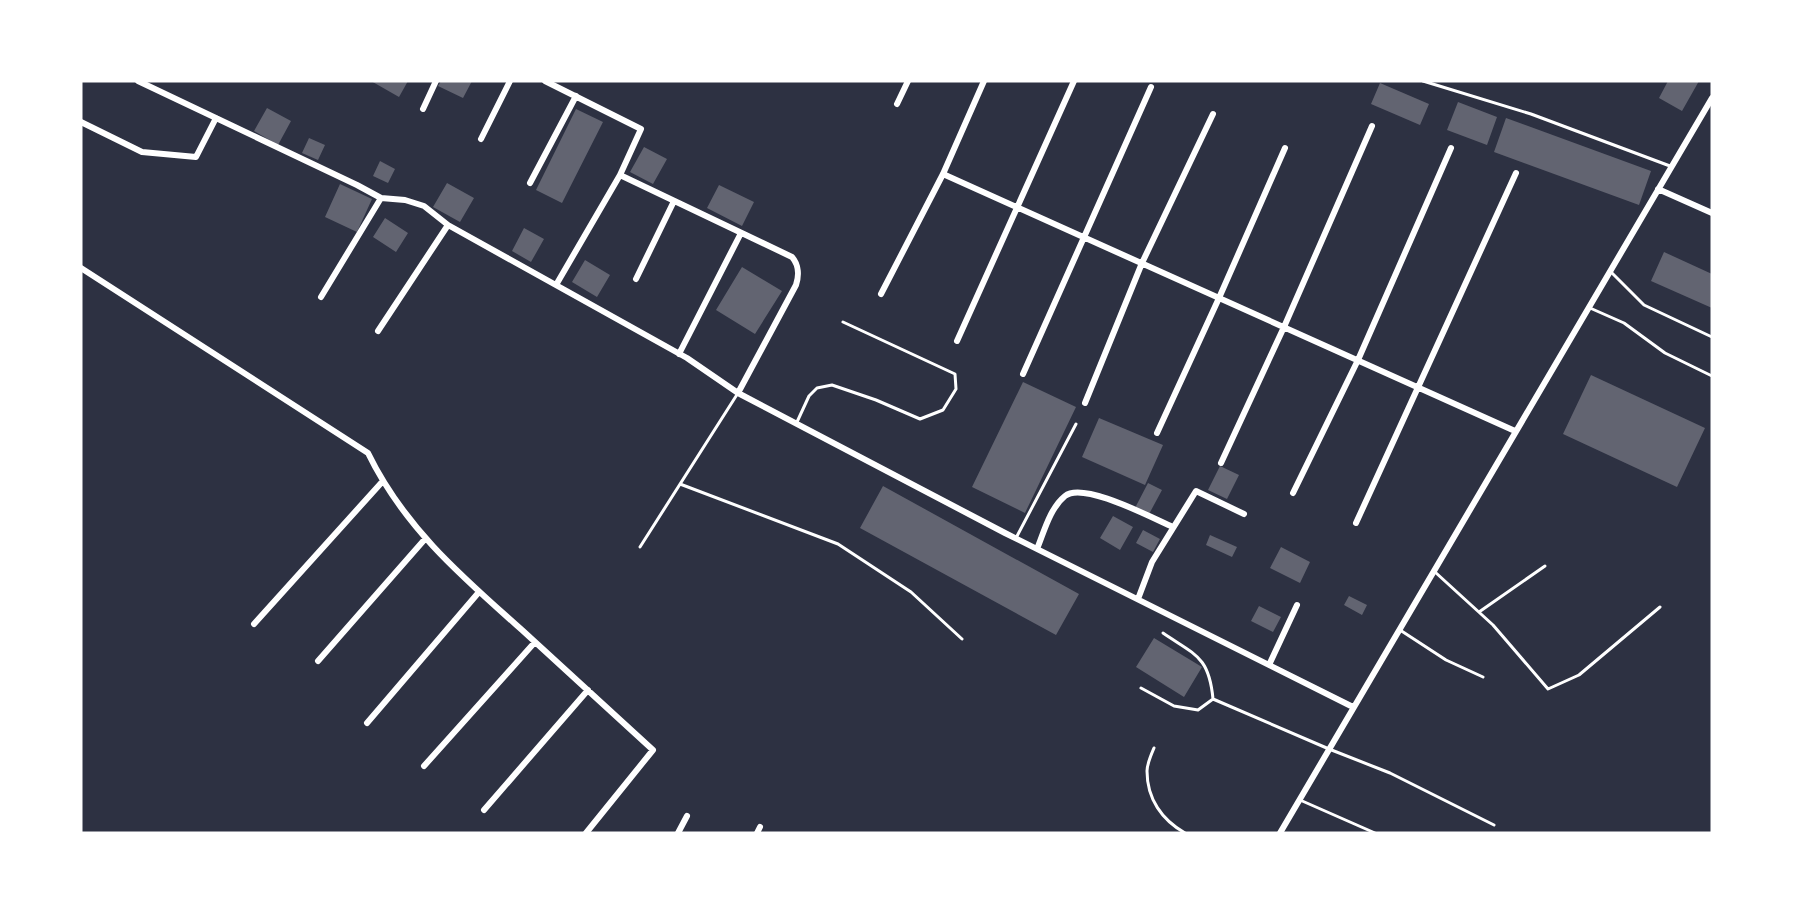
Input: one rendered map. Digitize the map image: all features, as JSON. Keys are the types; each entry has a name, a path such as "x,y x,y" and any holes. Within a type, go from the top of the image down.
{"street":[{"path":"138,81 357,184 381,198 405,200 424,206 448,225 680,354 738,393 1037,549 1353,707"},
{"path":"423,109 436,81"},
{"path":"480,139 510,81"},
{"path":"545,81 641,129 620,175 556,285"},
{"path":"897,104 909,81"},
{"path":"881,294 943,174 984,81"},
{"path":"957,341 1074,81"},
{"path":"1023,374 1151,87"},
{"path":"530,183 576,96"},
{"path":"1280,833 1712,98"},
{"path":"1086,403 1142,263 1213,114"},
{"path":"81,122 142,153 196,157 216,118"},
{"path":"1221,463 1284,327 1372,126"},
{"path":"1293,493 1358,360 1451,147"},
{"path":"1157,433 1285,148"},
{"path":"1356,523 1516,172"},
{"path":"943,174 1515,431"},
{"path":"620,175 792,257 796,261 798,278 781,316 738,393"},
{"path":"1658,189 1712,213"},
{"path":"321,297 381,198"},
{"path":"636,279 674,201"},
{"path":"378,331 448,225"},
{"path":"680,354 741,233"},
{"path":"81,268 368,453 382,482 425,539 479,592 653,750 586,833"},
{"path":"254,624 382,482"},
{"path":"1037,549 1056,506 1066,494 1082,491 1106,498 1173,527"},
{"path":"1138,599 1152,562 1196,491 1244,514"},
{"path":"318,661 425,539"},
{"path":"367,723 479,592"},
{"path":"1269,665 1297,605"},
{"path":"424,766 535,642"},
{"path":"484,810 588,690"},
{"path":"678,833 687,816"}],"lane":[{"path":"1423,81 1532,114 1671,167"},
{"path":"1610,271 1644,305 1712,337"},
{"path":"1589,307 1624,323 1665,353 1712,376"},
{"path":"796,424 809,396 817,388 825,386 832,385 876,400 920,419 943,410 956,389 955,374 843,322"},
{"path":"640,547 738,393"},
{"path":"1016,538 1076,424"},
{"path":"680,484 838,543 911,592 962,639"},
{"path":"1479,612 1545,566"},
{"path":"1433,571 1493,625 1548,689 1579,675 1660,607"},
{"path":"1399,630 1446,660 1483,677"},
{"path":"1163,633 1203,660 1211,681 1213,699"},
{"path":"1141,688 1174,706 1198,710 1213,699"},
{"path":"1213,699 1390,773 1494,825"},
{"path":"1154,748 1147,770 1156,809 1173,826 1185,833"},
{"path":"1299,799 1375,833"}],"building":[{"path":"371,81 408,81 399,97"},
{"path":"441,81 472,81 463,98 438,86"},
{"path":"1668,81 1699,81 1682,111 1659,98"},
{"path":"1380,83 1429,104 1420,125 1371,104"},
{"path":"1458,102 1497,117 1487,145 1447,130"},
{"path":"267,108 291,121 278,145 254,131"},
{"path":"576,109 603,122 562,203 536,190"},
{"path":"1506,118 1651,171 1639,205 1494,152"},
{"path":"309,138 325,145 318,160 302,153"},
{"path":"644,147 667,159 653,184 630,172"},
{"path":"380,161 395,169 388,183 373,176"},
{"path":"447,183 474,198 460,222 433,207"},
{"path":"340,184 372,199 357,232 325,217"},
{"path":"719,185 754,202 742,226 707,208"},
{"path":"385,218 408,233 396,252 373,237"},
{"path":"524,228 544,239 531,262 512,251"},
{"path":"1664,252 1712,274 1712,308 1651,281"},
{"path":"585,260 610,275 597,297 572,282"},
{"path":"742,267 782,291 755,334 716,310"},
{"path":"1591,375 1705,428 1677,487 1563,434"},
{"path":"1023,382 1076,407 1025,513 972,487"},
{"path":"1099,418 1163,445 1145,485 1082,457"},
{"path":"1220,466 1239,475 1227,499 1208,490"},
{"path":"1148,483 1162,490 1148,516 1135,508"},
{"path":"883,486 1079,594 1056,635 860,528"},
{"path":"1113,516 1133,527 1120,550 1100,538"},
{"path":"1143,530 1160,539 1153,552 1136,543"},
{"path":"1210,535 1237,547 1232,557 1206,545"},
{"path":"1281,547 1310,562 1300,583 1270,568"},
{"path":"1349,596 1367,605 1362,615 1344,605"},
{"path":"1259,606 1281,617 1273,632 1251,621"},
{"path":"1154,638 1202,667 1184,697 1136,667"}]}
